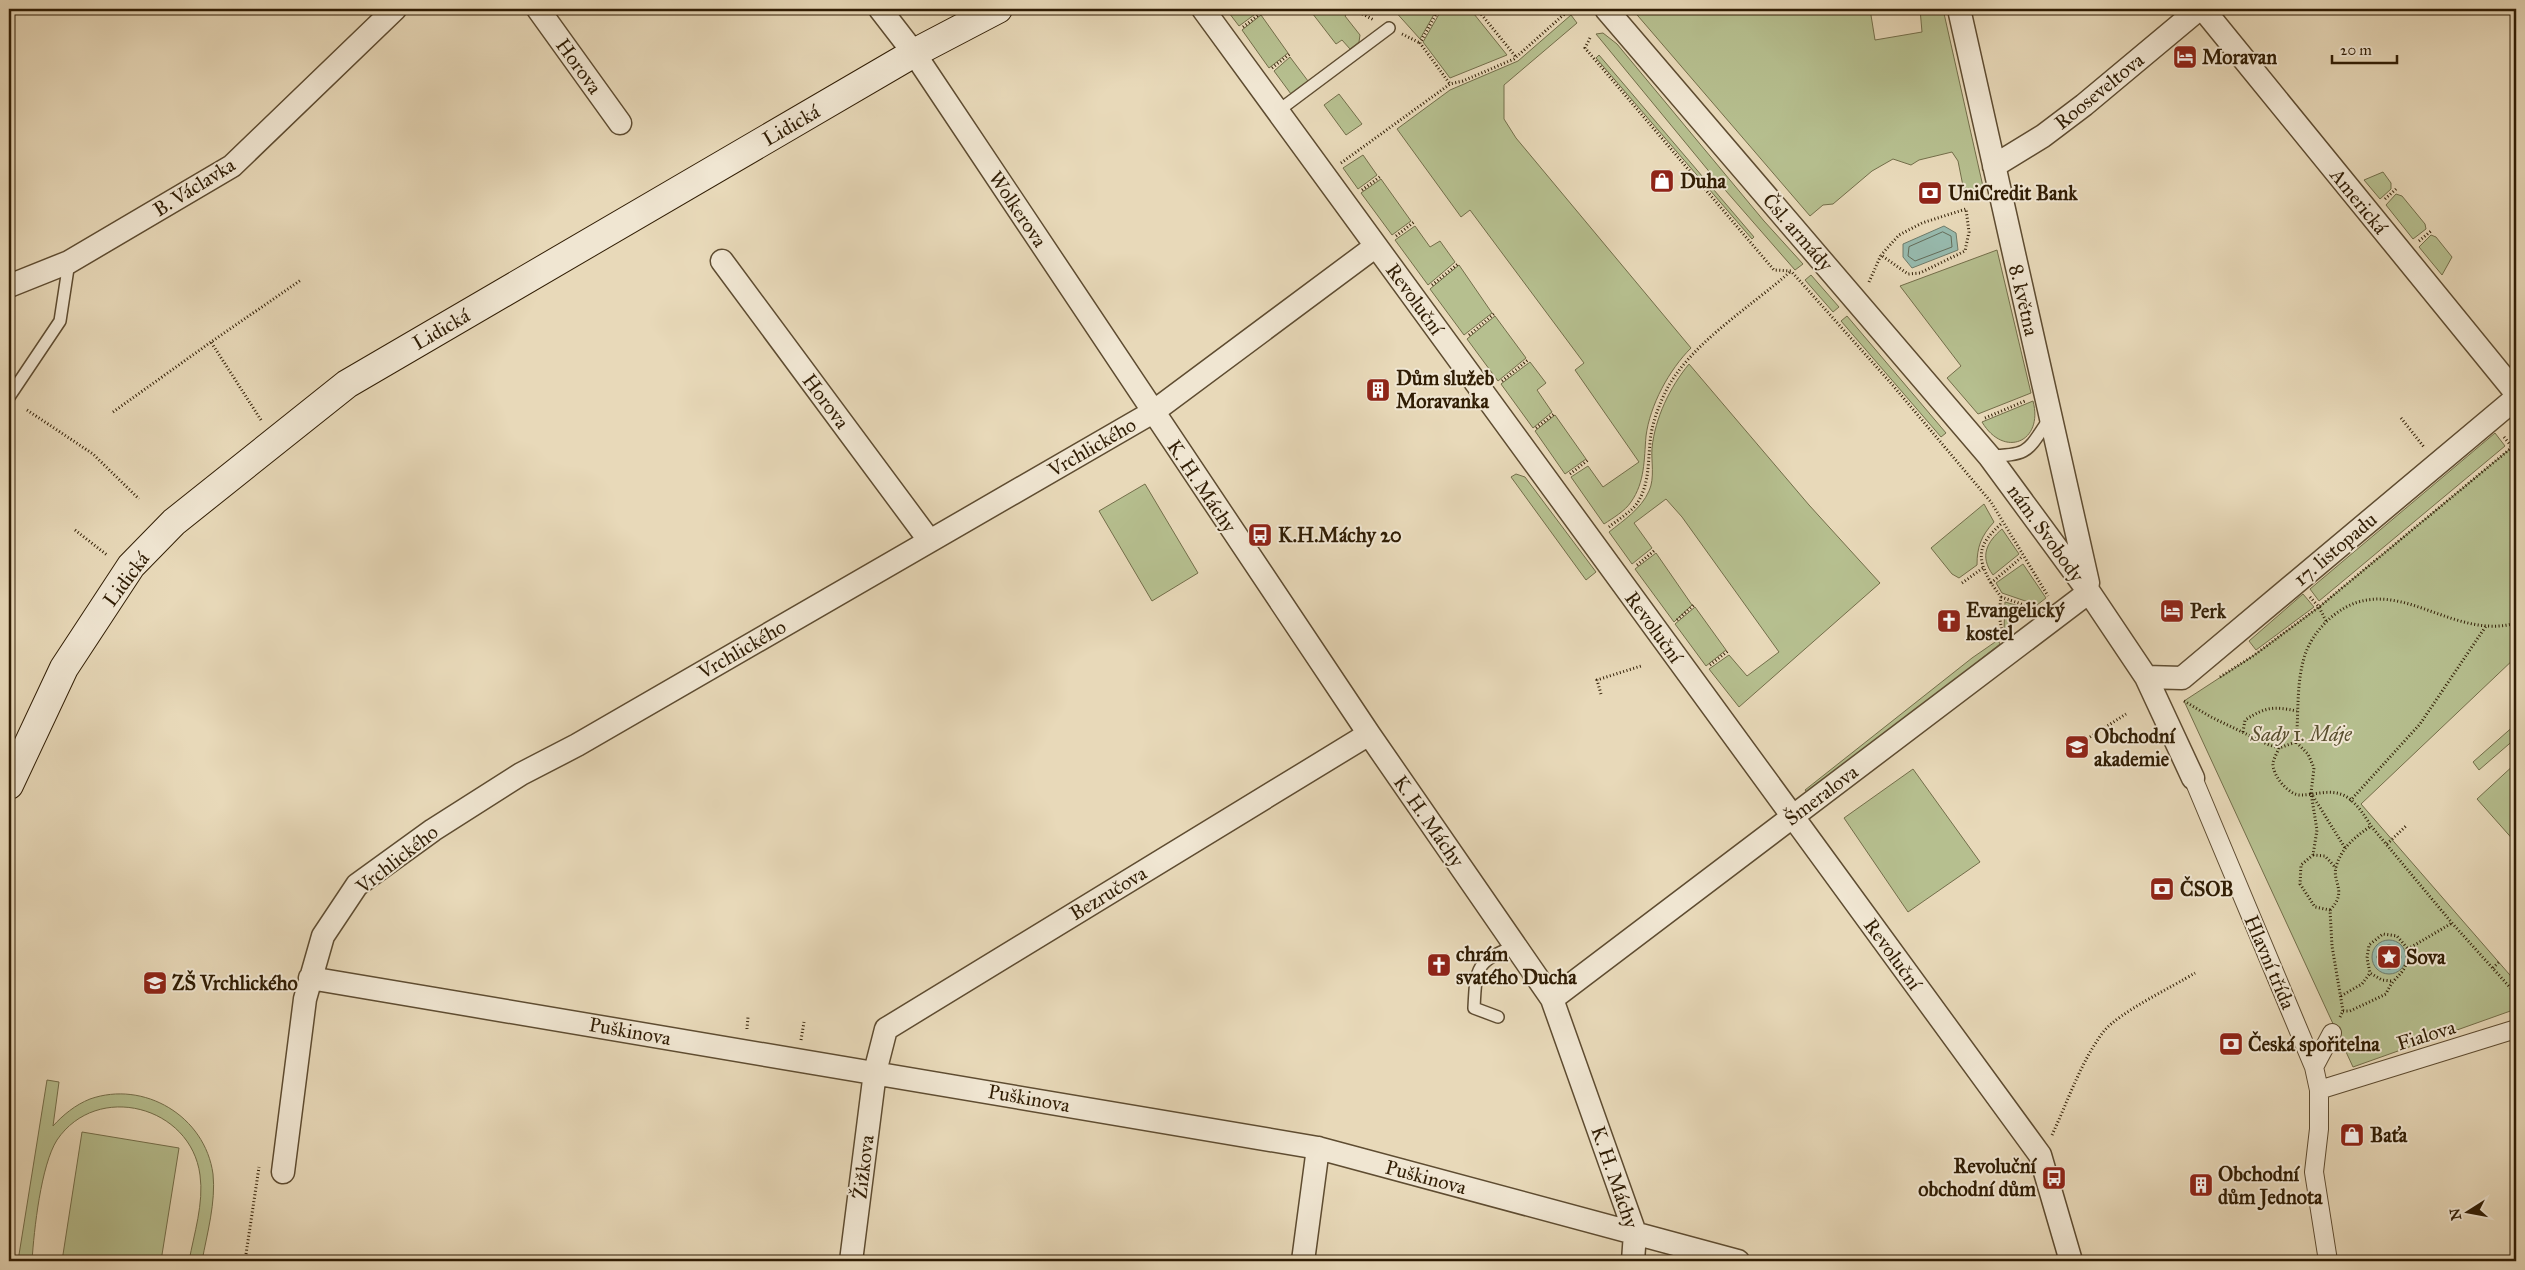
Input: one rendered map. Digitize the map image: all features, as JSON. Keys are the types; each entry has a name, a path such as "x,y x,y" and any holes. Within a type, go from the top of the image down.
{"main road":[{"name":"Lidická","path":"9,785 64,668 131,566 174,522 347,384 914,53 998,9"}],"street":[{"name":"B. Václavka","path":"9,286 69,262 232,166 396,9"},
{"name":"Horova","path":"538,9 620,123"},
{"name":"Wolkerova","path":"880,9 914,53 1153,412"},
{"name":"Revoluční","path":"1203,9 1278,111 1384,243 1793,817 2040,1155 2070,1261"},
{"name":"Čsl. armády","path":"1606,9 1989,456"},
{"name":"8. května","path":"1959,9 2089,592"},
{"name":"Rooseveltova","path":"1994,166 2043,136 2084,105 2201,9"},
{"name":"Americká","path":"2201,9 2516,393"},
{"name":"Vrchlického","path":"283,1172 305,999 310,978 323,936 357,885 433,830 521,774 577,745 1153,412 1384,243"},
{"name":"Horova","path":"722,262 929,540"},
{"name":"17. listopadu","path":"2146,677 2182,678 2516,398"},
{"name":"K. H. Máchy","path":"1153,412 1369,734 1552,999 1635,1233 1633,1261"},
{"name":"nám. Svobody","path":"1989,456 2089,592 2146,677"},
{"name":"Šmeralova","path":"1552,999 2089,592"},
{"name":"Hlavní třída","path":"2146,677 2193,778 2314,1067 2319,1090 2319,1129 2314,1172 2328,1261"},
{"name":"Bezručova","path":"875,1072 886,1029 1369,734"},
{"name":"Puškinova","path":"310,978 1318,1148 1738,1261"},
{"name":"Fialova","path":"2319,1090 2516,1029"},
{"path":"2314,1067 2332,1033"},
{"name":"Žižkova","path":"851,1261 875,1072"},
{"path":"1303,1261 1318,1148"}],"lane":[{"path":"1278,111 1389,28"},
{"path":"9,397 60,321 69,262"},
{"name":"nám. Svobody","path":"1989,456 2016,455 2028,449 2050,417"},
{"path":"1498,1016 1474,1008 1478,970 1489,957 1516,946"}],"path":[{"path":"1439,9 1420,43 1450,84"},
{"path":"1477,9 1516,57"},
{"path":"1337,166 1450,84 1463,81 1516,57 1570,9"},
{"path":"1239,30 1260,13"},
{"path":"1590,38 1585,48 1774,270 1791,271 1954,456 1991,502 2002,523 2050,599"},
{"path":"1269,70 1291,53"},
{"path":"1358,194 1381,176"},
{"path":"1868,285 1881,255 1899,235 1922,223 1966,209 1968,232 1965,251 1920,273 1908,274 1881,255"},
{"path":"1384,243 1414,222"},
{"path":"2413,246 2431,230"},
{"path":"1428,289 1459,263"},
{"path":"1604,530 1637,504 1647,482 1650,441 1657,416 1666,389 1678,371 1694,352 1791,271"},
{"path":"113,412 301,280"},
{"path":"1464,339 1495,313"},
{"path":"211,342 261,420"},
{"path":"1498,384 1530,359"},
{"path":"1982,420 2033,397"},
{"path":"27,410 93,454 139,499"},
{"path":"1532,432 1555,413"},
{"path":"2401,418 2426,449"},
{"path":"2215,681 2253,656 2319,606 2516,444"},
{"path":"2512,448 2516,452"},
{"path":"1566,477 1588,460"},
{"path":"2002,523 1987,537 1982,552 1983,568 2001,597 2038,609"},
{"path":"75,530 106,555"},
{"path":"1632,568 1655,550"},
{"path":"1991,583 2023,556"},
{"path":"1962,583 1983,568"},
{"path":"2001,597 2002,635"},
{"path":"2330,910 2315,907 2300,884 2301,865 2312,855 2317,830 2311,793 2314,768 2308,754 2296,742 2297,694 2304,657 2313,636 2326,622 2355,602 2381,598 2408,603 2466,624 2486,626 2516,623"},
{"path":"1673,624 1694,605"},
{"path":"2319,606 2326,622"},
{"path":"2350,801 2420,724 2486,626"},
{"path":"1706,668 1728,651"},
{"path":"1600,694 1597,680 1641,666"},
{"path":"2192,696 2184,700 2243,732 2279,748 2296,742"},
{"path":"2243,732 2245,720 2261,710 2274,706 2297,711"},
{"path":"2087,740 2126,714"},
{"path":"2279,748 2273,764 2278,778 2289,790 2300,796 2326,792 2344,795 2363,813 2386,845 2452,923 2516,994"},
{"path":"2311,793 2325,812 2332,828 2345,848"},
{"path":"2336,868 2345,848 2355,836 2372,826"},
{"path":"2386,845 2406,826"},
{"path":"2312,855 2325,856 2336,868 2340,887 2337,903 2330,910 2332,946 2344,1011 2332,1033"},
{"path":"2408,949 2452,923"},
{"path":"2341,996 2362,984 2370,973 2367,958 2369,945 2383,934 2397,936 2408,949 2408,964 2401,975 2391,981 2382,980 2370,973"},
{"path":"2493,968 2499,962"},
{"path":"2050,1140 2089,1055 2105,1030 2136,1007 2195,973"},
{"path":"2344,1011 2350,1011 2386,994 2391,981"},
{"path":"746,1034 748,1017"},
{"path":"801,1043 804,1022"}],"green space":[{"path":"1226,9 1256,9 1258,12 1239,26"},
{"path":"1309,9 1350,9 1345,16 1360,35 1359,42 1350,49 1342,40 1336,44"},
{"path":"1393,9 1437,9 1420,39"},
{"path":"1442,9 1470,9 1507,55 1450,78 1423,42"},
{"path":"1632,9 1836,9 1838,11 1870,9 1875,40 1922,32 1920,9 1943,9 1984,191 1965,196 1958,161 1952,152 1919,160 1911,165 1893,159 1872,171 1833,204 1823,205 1810,216"},
{"path":"1261,15 1288,53 1269,68 1242,30"},
{"path":"1571,15 1577,23 1504,85 1504,119 1516,138 1691,348 1668,377 1656,400 1648,424 1643,471 1636,494 1626,508 1604,524 1571,477 1588,466 1603,487 1639,462 1575,370 1584,363 1470,210 1461,217 1397,129 1450,90 1518,61"},
{"path":"1603,33 1617,44 1764,221 1803,264 1795,270 1712,175 1596,34"},
{"path":"1599,55 1754,237 1752,239 1596,58"},
{"path":"1290,57 1308,81 1291,94 1274,71"},
{"path":"1339,94 1362,124 1346,135 1324,105"},
{"path":"1363,155 1377,175 1358,189 1343,168"},
{"path":"2383,172 2391,183 2391,189 2380,199 2364,180"},
{"path":"1381,179 1411,221 1392,235 1361,193"},
{"path":"2396,194 2402,196 2425,224 2426,229 2413,239 2386,205"},
{"path":"1415,226 1430,247 1440,241 1455,262 1428,285 1395,240"},
{"path":"2431,235 2436,237 2452,257 2442,275 2419,247"},
{"path":"1997,250 2031,393 1978,414 1947,378 1961,366 1900,286"},
{"path":"1459,265 1492,313 1464,335 1430,289"},
{"path":"1811,275 1839,307 1833,312 1805,280"},
{"path":"1495,316 1526,358 1498,381 1467,339"},
{"path":"1847,316 1946,433 1941,437 1841,321"},
{"path":"1530,362 1546,383 1537,390 1552,412 1533,428 1501,384"},
{"path":"1689,364 1809,505 1880,583 1739,707 1709,669 1729,655 1747,676 1779,652 1682,517 1666,499 1634,523 1652,548 1632,564 1609,532 1637,509 1649,491 1652,475 1652,448 1656,425 1670,393"},
{"path":"2033,401 2035,415 2033,427 2020,441 2001,440 1991,433 1982,422"},
{"path":"1555,415 1586,459 1565,474 1535,431"},
{"path":"2495,433 2505,446 2319,601 2310,589"},
{"name":"Sady 1. Máje","path":"2516,444 2516,657 2361,804 2516,982 2516,1009 2353,1067 2184,701 2253,656 2319,607"},
{"path":"1516,474 1525,477 1596,572 1586,580 1511,477"},
{"path":"1145,484 1198,573 1152,601 1099,511"},
{"path":"1984,504 1994,522 1981,542 1977,565 1959,578 1952,574 1931,548"},
{"path":"2002,529 2019,554 1993,575 1986,562 1987,550 1992,539"},
{"path":"1656,553 1692,605 1674,622 1635,569"},
{"path":"2023,564 2046,598 2037,605 2002,593 1996,583"},
{"path":"2303,594 2314,607 2256,650 2249,641"},
{"path":"2005,602 2033,610 2004,630"},
{"path":"1695,607 1726,650 1706,666 1675,624"},
{"path":"1998,640 2000,644 1809,795 1805,790 1972,658"},
{"path":"2516,724 2516,738 2479,770 2473,762"},
{"path":"2516,763 2516,843 2477,799"},
{"path":"1913,769 1980,862 1908,912 1844,818"},
{"path":"47,1080 59,1082 53,1126 79,1104 90,1099 110,1094 131,1095 151,1099 169,1108 185,1120 198,1135 208,1153 214,1185 202,1261 189,1261 201,1196 200,1175 193,1151 179,1132 161,1118 140,1110 117,1107 95,1111 74,1122 57,1140 51,1151 43,1181 32,1261 18,1261"},
{"path":"82,1132 179,1148 161,1261 62,1261"}],"water":[{"path":"1944,226 1956,233 1958,250 1912,268 1903,257 1903,244"},
{"path":"2389,940 2396,941 2401,945 2405,950 2405,964 2401,969 2396,973 2389,974 2382,973 2377,969 2373,964 2372,957 2373,950 2377,945 2382,941"}],"place":[{"name":"Moravan","path":"2185,57"},
{"name":"Duha","path":"1662,181"},
{"name":"UniCredit Bank","path":"1930,193"},
{"name":"Dům služeb Moravanka","path":"1378,390"},
{"name":"K.H.Máchy 20","path":"1260,535"},
{"name":"Perk","path":"2172,611"},
{"name":"Evangelický kostel","path":"1949,621"},
{"name":"Obchodní akademie","path":"2077,747"},
{"name":"ČSOB","path":"2162,889"},
{"name":"Sova","path":"2389,957"},
{"name":"chrám svatého Ducha","path":"1439,965"},
{"name":"ZŠ Vrchlického","path":"155,983"},
{"name":"Česká spořitelna","path":"2231,1044"},
{"name":"Baťa","path":"2352,1135"},
{"name":"Revoluční obchodní dům","path":"2054,1178"},
{"name":"Obchodní dům Jednota","path":"2201,1185"}]}
